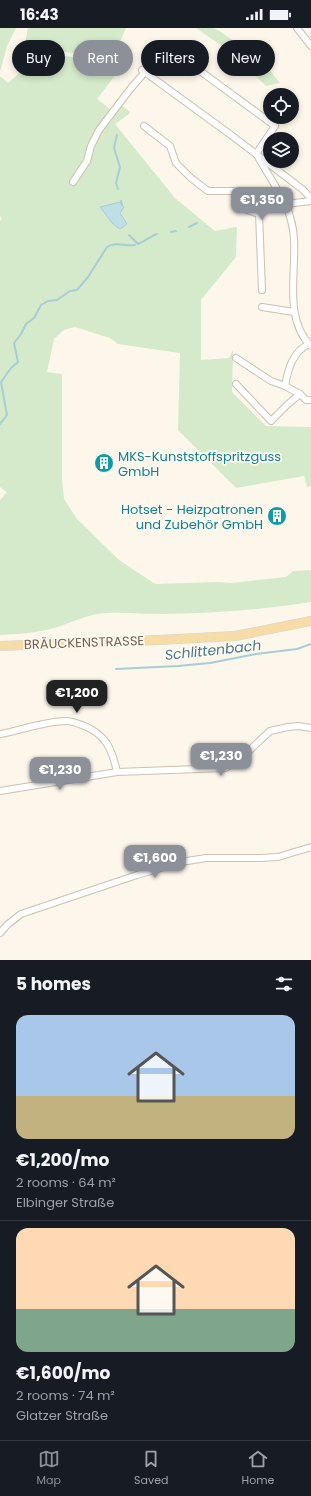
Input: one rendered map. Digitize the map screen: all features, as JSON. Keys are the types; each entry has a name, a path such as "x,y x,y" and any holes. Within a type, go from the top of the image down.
{"main road":[{"name":"BRÄUCKENSTRASSE","path":"0,646 235,636 311,621"}],"street":[{"path":"297,28 311,46"},
{"path":"73,182 87,161 91,146 99,130 143,71 256,154 302,189 311,198"},
{"path":"207,76 275,126 256,154"},
{"path":"144,126 170,146 176,163 191,178 208,191 234,191 241,196 244,207 248,210 259,213 273,207 311,201"},
{"path":"256,154 272,178 286,204 293,227 295,266 293,293 294,312 298,328 310,345 302,347 294,358 288,371 285,386"},
{"path":"259,213 262,252 262,290"},
{"path":"262,307 294,312"},
{"path":"236,358 271,381 300,394 306,400 311,400"},
{"path":"236,384 270,421 300,394"},
{"path":"0,734 50,723 69,721 93,729 101,735 106,742 117,772"},
{"path":"0,791 117,772 225,768 237,762 270,731 293,726 311,728"},
{"path":"0,933 7,925 21,914 137,875 181,862 206,858 278,857 311,847"}],"green space":[{"path":"0,28 16,28 7,46 0,72"},
{"path":"28,28 126,28 121,40 73,40 73,53 65,52 65,40 26,40"},
{"path":"196,28 214,28 232,40 217,40 217,43"},
{"path":"65,56 73,57 73,76 115,76 97,99 114,112 120,104 130,112 115,124 175,198 215,231 237,227 236,257 201,300 201,360 229,358 233,350 232,392 266,426 311,427 311,486 307,487 304,476 236,488 178,430 180,353 118,344 110,338 75,327 64,330 54,339 47,372 62,374 62,480 64,499 77,519 119,560 155,584 232,583 286,577 293,571 311,570 311,602 218,612 162,614 100,613 48,630 0,635 0,500 7,492 0,487 0,221 2,219 0,216 0,76 8,83 16,76 65,76"},
{"path":"256,76 274,76 280,83 266,86"}],"water":[{"path":"120,202 124,207 120,213 127,224 120,229 113,224 100,207"}],"waterway":[{"path":"117,135 114,148 120,167 116,183 118,189"},
{"path":"121,201 122,205"},
{"path":"189,227 197,223"},
{"path":"171,232 176,231"},
{"path":"129,235 138,244 157,234"},
{"path":"0,424 7,415 1,382 11,368 18,362 14,343 26,324 34,318 41,305 48,301 57,300 70,291 77,290 88,277 107,247 114,244 135,245"},
{"name":"Schlittenbach","path":"116,669 210,663 256,654 297,649 311,644"}],"place":[{"name":"MKS-Kunststoffspritzguss GmbH","path":"104,463"},
{"name":"Hotset - Heizpatronen und Zubehör GmbH","path":"277,516"}]}
